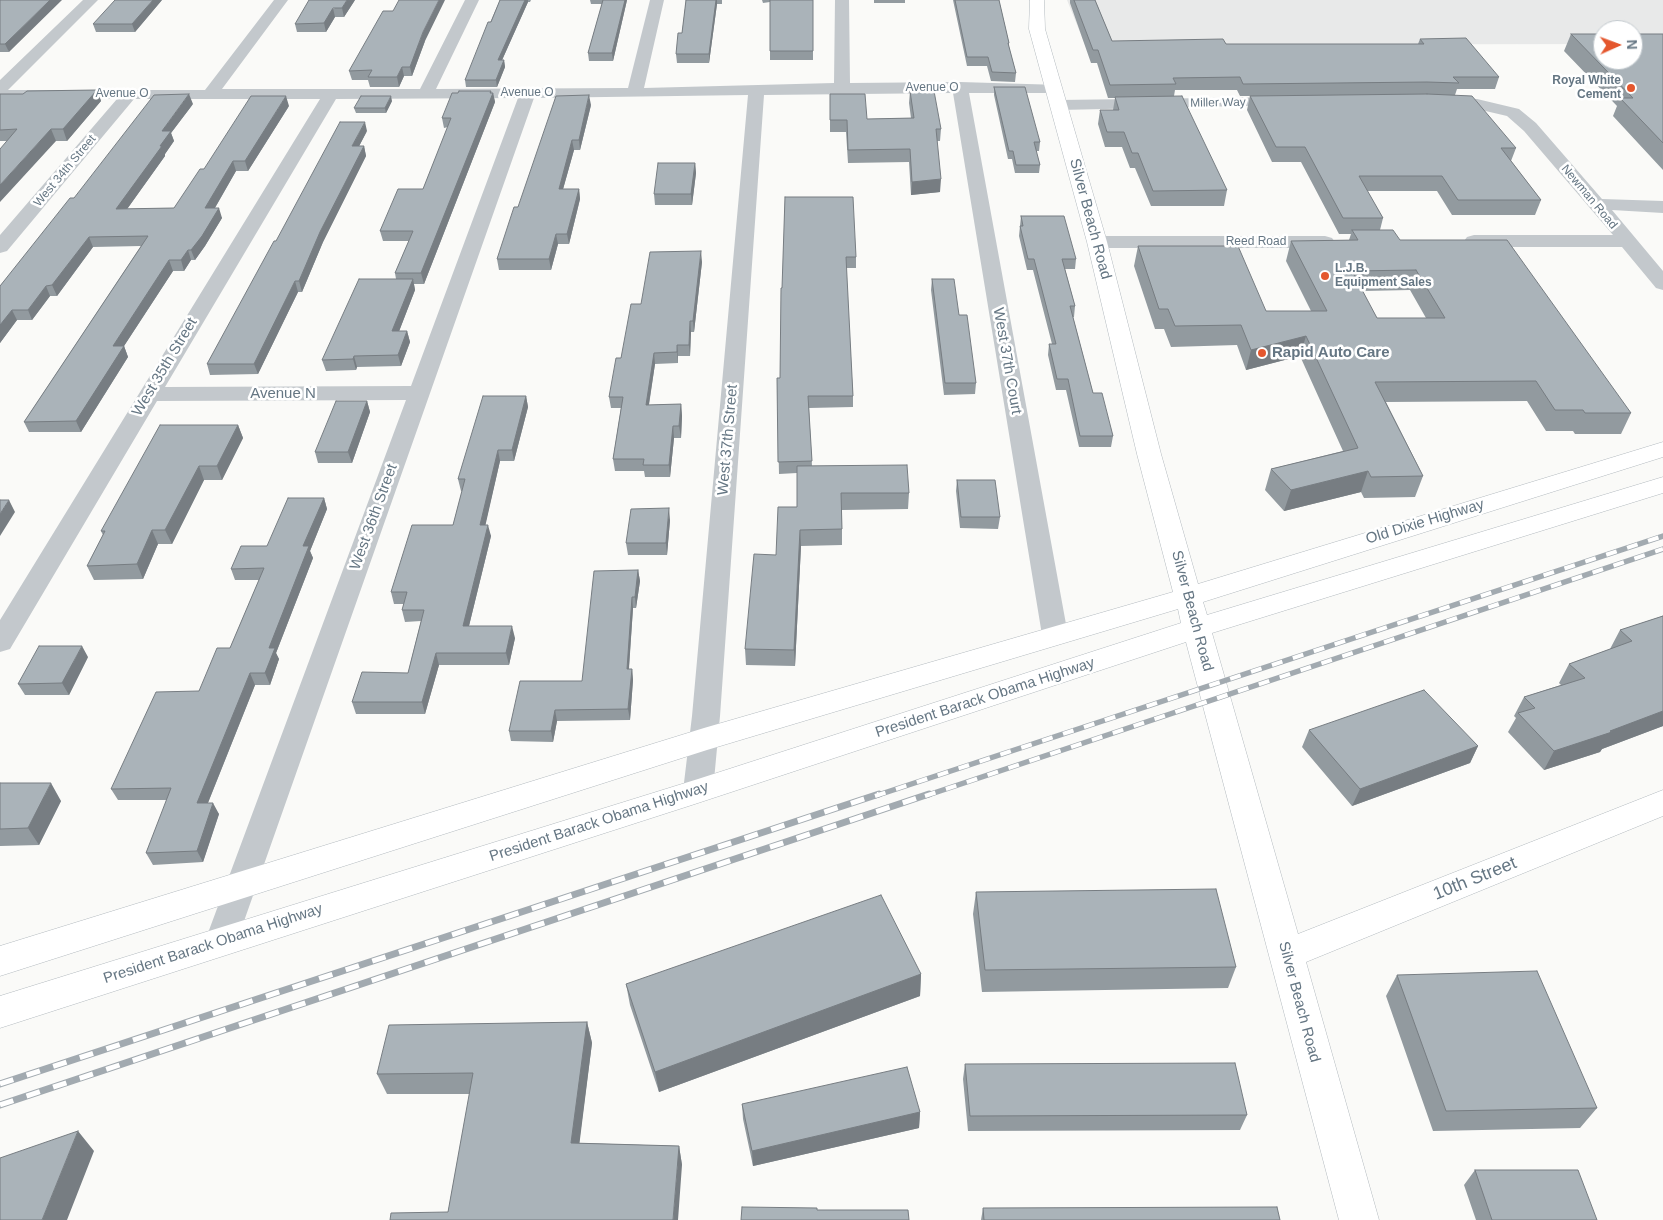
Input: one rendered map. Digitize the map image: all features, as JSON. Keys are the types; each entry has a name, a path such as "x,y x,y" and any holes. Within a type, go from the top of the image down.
{"main road":[{"name":"Silver Beach Road","path":"1037,0 1037,29 1097,242 1149,454 1252,836 1359,1220"},
{"name":"Old Dixie Highway","path":"1188,597 1663,449"},
{"path":"1197,628 1663,485"},
{"path":"0,961 704,739 1188,597"},
{"name":"President Barack Obama Highway","path":"0,1012 698,791 1197,628"},
{"name":"10th Street","path":"1286,954 1663,803"}],"street":[{"path":"0,89 91,0"},
{"path":"210,94 281,0"},
{"path":"426,93 472,0"},
{"path":"635,93 657,0"},
{"path":"842,0 842,88"},
{"name":"Avenue O","path":"0,95 635,93 960,87 1133,104"},
{"name":"West 37th Court","path":"960,87 1055,635"},
{"name":"West 37th Street","path":"698,791 704,739 756,90"},
{"name":"West 36th Street","path":"221,941 528,93"},
{"name":"West 34th Street","path":"0,247 130,94"},
{"name":"West 35th Street","path":"0,642 330,94"},
{"name":"Newman Road","path":"1423,101 1477,104 1513,112 1530,127 1663,284"},
{"name":"Miller Way","path":"1133,104 1302,102"},
{"path":"1595,204 1663,207"},
{"path":"1459,241 1626,241"},
{"name":"Reed Road","path":"1097,242 1340,242"},
{"name":"Avenue N","path":"148,394 418,393"}],"shaded area":[{"path":"1067,0 1663,0 1663,44 1643,44 1643,20 1593,20 1593,44 1085,45"}],"building":[{"path":"0,0 50,0 5,44 0,44"},
{"path":"115,0 153,0 132,24 93,24"},
{"path":"309,0 347,0 342,8 333,8 324,23 295,24"},
{"path":"399,0 439,0 423,32 410,67 402,67 397,77 368,77 372,70 349,71 383,11 393,11"},
{"path":"500,0 525,0 498,60 504,60 496,80 465,80 488,22 491,22"},
{"path":"603,0 625,0 612,53 588,53"},
{"path":"686,0 716,0 709,54 676,54 678,33 682,33"},
{"path":"770,0 813,0 813,51 770,51"},
{"path":"955,0 999,0 1016,73 992,72 988,57 967,57"},
{"path":"1074,0 1095,0 1112,41 1223,39 1226,44 1424,44 1420,39 1466,38 1499,77 1453,77 1459,83 1243,84 1240,77 1173,78 1176,84 1110,85 1098,50 1093,50"},
{"path":"1571,34 1593,34 1593,57"},
{"path":"1643,34 1663,34 1663,143 1620,98 1633,98 1606,70 1643,70"},
{"path":"994,87 1025,87 1040,142 1034,142 1040,165 1016,165 1013,151 1009,151"},
{"path":"97,90 63,129 51,129 0,185 0,149 17,129 0,130 0,94 23,94 27,91"},
{"path":"459,91 491,91 490,93 493,93 421,273 395,273 413,231 380,231 398,189 423,189 451,118 442,118 452,93 458,93"},
{"path":"910,91 934,91 941,129 936,129 941,179 912,182 910,149 848,150 847,120 830,120 830,94 865,94 867,119 914,118"},
{"path":"189,94 162,131 171,131 160,146 162,146 116,209 174,208 200,169 204,169 251,96 286,96 245,161 233,161 205,208 219,208 202,236 181,260 169,260 113,346 124,346 76,421 24,422 148,236 89,237 52,285 46,286 28,310 12,310 0,325 0,286 70,198 74,198 154,95"},
{"path":"1427,94 1472,96 1516,148 1501,148 1541,200 1458,200 1442,176 1359,176 1383,218 1343,218 1305,147 1276,147 1250,96"},
{"path":"589,95 579,140 572,140 559,189 579,189 567,234 556,234 549,259 497,259 514,207 518,207 556,96"},
{"path":"361,96 391,96 385,108 354,108"},
{"path":"1182,96 1227,190 1153,191 1138,153 1132,153 1124,132 1107,132 1100,110 1119,110 1115,97"},
{"path":"340,122 365,122 352,146 364,146 320,232 299,281 295,281 254,364 207,364 274,241 276,241"},
{"path":"658,163 695,163 691,194 654,194"},
{"path":"785,197 853,197 856,257 846,257 853,396 808,396 812,461 778,462 777,378 780,378"},
{"path":"1021,216 1064,216 1076,259 1062,259 1075,306 1070,306 1093,393 1102,393 1113,436 1080,436 1068,379 1057,379 1049,344 1056,344 1034,259 1028,259 1020,226 1023,226"},
{"path":"1352,230 1393,230 1400,240 1507,240 1631,413 1585,413 1583,410 1555,410 1536,381 1375,382 1423,476 1371,477 1368,471 1291,490 1271,469 1358,448 1306,336 1251,350 1241,325 1175,326 1168,309 1159,309 1138,246 1238,246 1266,311 1327,311 1291,241 1358,240","holes":["1416,270 1445,318 1377,318 1352,271"]},
{"path":"701,251 693,321 690,321 689,345 677,345 677,352 654,353 646,405 681,404 679,426 673,426 669,465 643,465 644,459 613,459 623,397 609,397 616,358 621,358 631,304 641,304 650,252"},
{"path":"359,279 413,279 392,331 407,331 398,355 354,356 353,359 322,360"},
{"path":"932,279 954,279 959,315 967,315 976,383 945,383"},
{"path":"483,396 526,396 512,450 498,450 480,525 488,525 463,626 512,626 506,653 436,653 422,702 352,702 362,672 408,673 424,610 402,610 407,592 391,592 412,525 453,525 465,479 458,479"},
{"path":"336,401 367,401 348,452 315,452"},
{"path":"160,425 238,425 217,466 199,466 165,530 152,530 137,564 87,566 105,531 101,531"},
{"path":"907,465 909,493 841,493 842,529 800,530 794,650 745,649 754,554 776,555 778,507 797,507 797,466"},
{"path":"957,480 995,480 1000,517 961,517"},
{"path":"288,498 324,498 303,546 309,546 269,648 275,648 265,673 250,673 197,803 213,803 197,851 146,853 171,788 111,789 156,692 199,691 217,648 230,648 264,568 231,569 241,546 267,546"},
{"path":"0,500 9,500 0,514"},
{"path":"669,508 666,543 626,543 631,509"},
{"path":"638,570 635,597 632,597 627,669 632,669 628,709 555,710 551,731 509,731 520,681 582,681 594,571"},
{"path":"1663,616 1663,711 1610,731 1612,732 1554,751 1518,713 1535,708 1524,697 1585,678 1569,664 1632,641 1620,630"},
{"path":"39,646 82,646 62,683 18,684"},
{"path":"1424,690 1478,746 1360,789 1309,730"},
{"path":"0,783 51,783 28,828 0,829"},
{"path":"1216,889 1236,967 985,970 976,892"},
{"path":"881,895 921,974 655,1072 626,984"},
{"path":"1537,971 1597,1108 1446,1111 1397,975"},
{"path":"587,1022 571,1143 679,1146 673,1220 390,1220 391,1213 448,1212 473,1073 377,1074 389,1025"},
{"path":"1235,1063 1247,1115 970,1116 965,1064"},
{"path":"907,1067 920,1112 752,1151 742,1104"},
{"path":"78,1131 42,1220 0,1220 0,1158"},
{"path":"1475,1170 1578,1170 1597,1220 1492,1220"},
{"path":"742,1207 817,1208 817,1210 908,1210 909,1220 741,1220"},
{"path":"1277,1207 1280,1220 984,1220 983,1208"}],"railway":[{"path":"875,796 1663,536"},
{"path":"925,796 1663,549"},
{"path":"0,1084 879,794"},
{"path":"0,1105 929,794"}],"place":[{"name":"Royal White Cement","path":"1631,88"},
{"name":"L.J.B. Equipment Sales","path":"1325,276"},
{"name":"Rapid Auto Care","path":"1262,353"}]}
